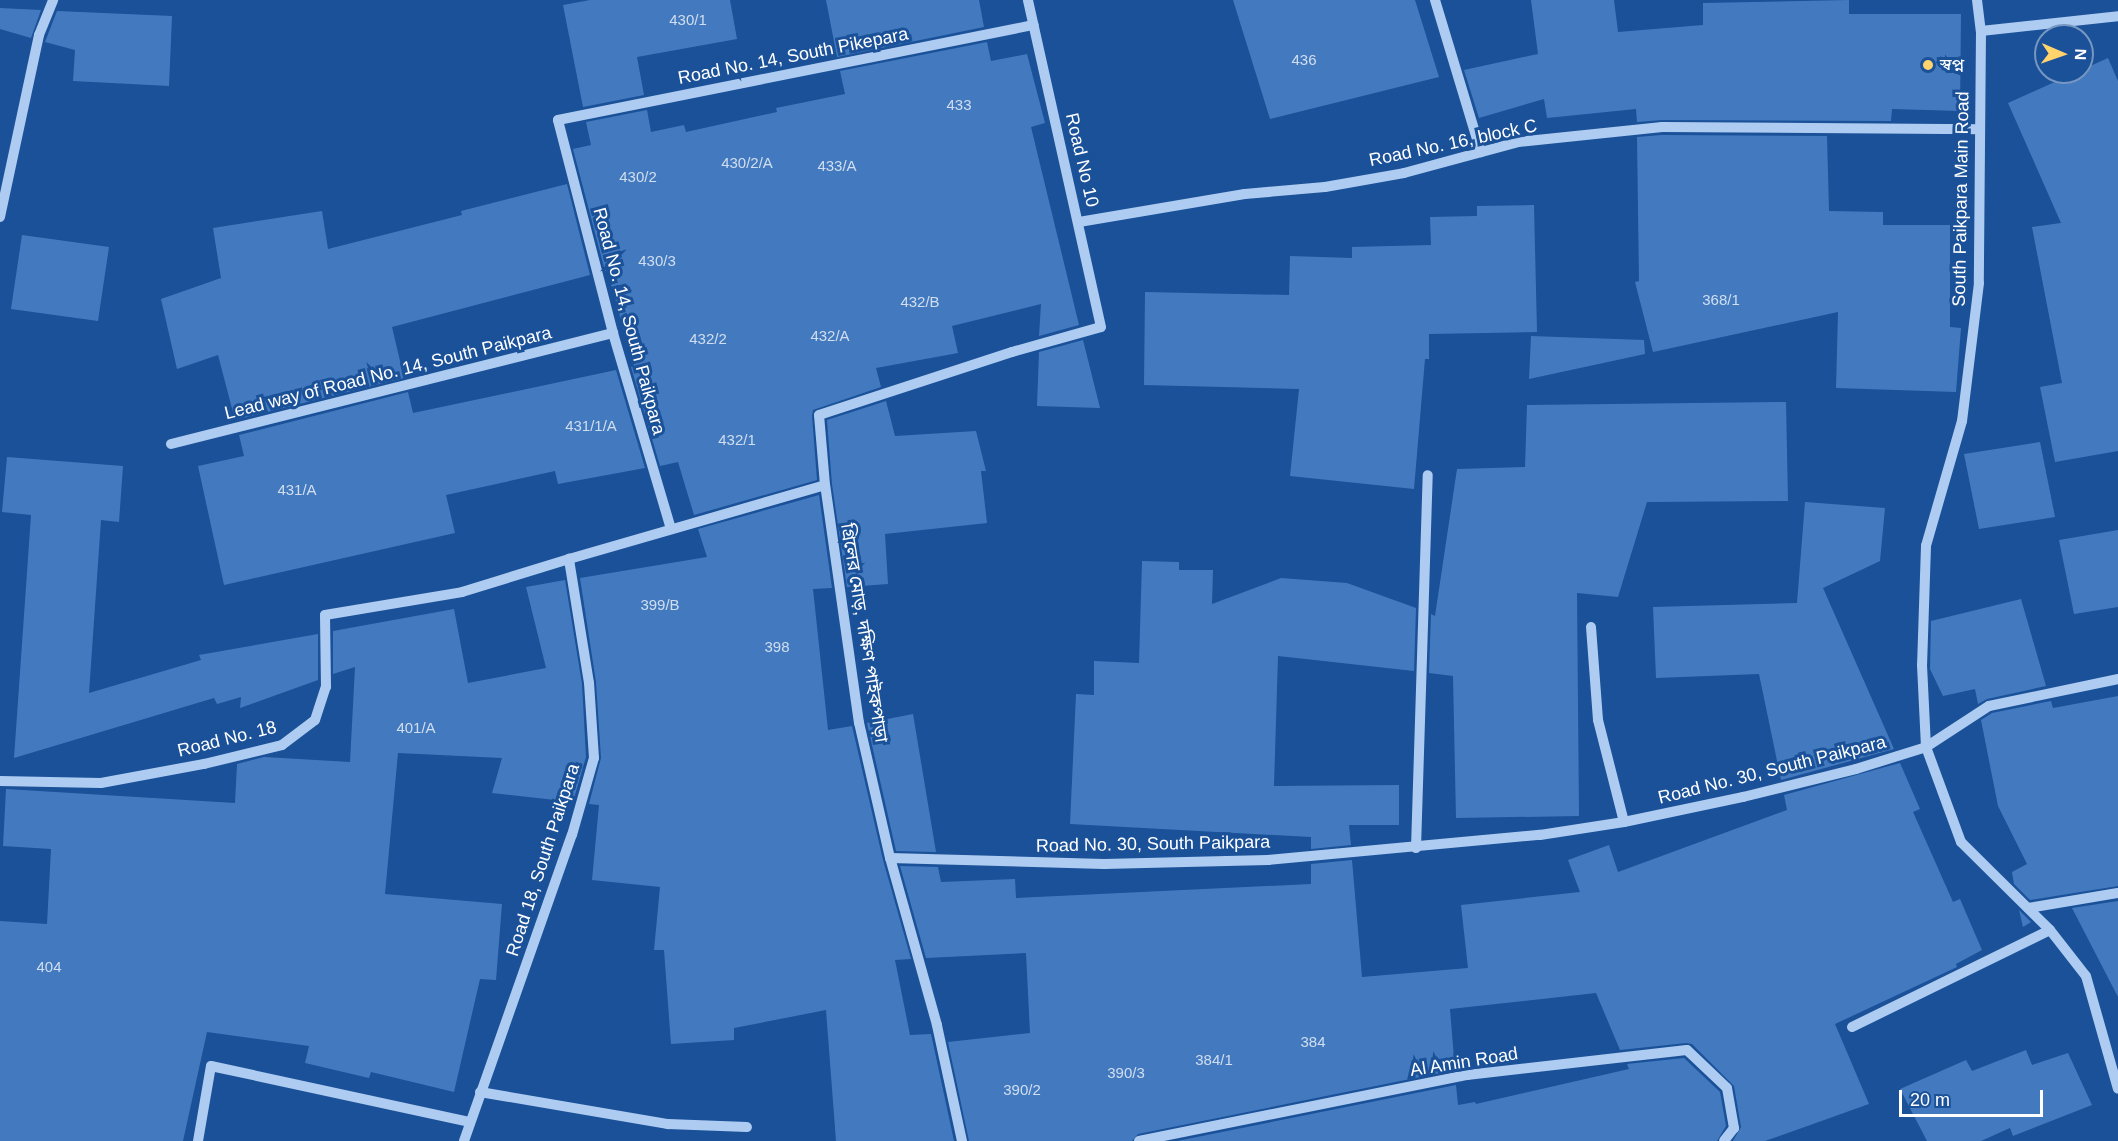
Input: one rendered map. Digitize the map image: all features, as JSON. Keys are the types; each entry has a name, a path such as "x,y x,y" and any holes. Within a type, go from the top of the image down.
{"street":[{"path":"0,217 39,35 53,0"},
{"name":"Road No 10","path":"1028,0 1101,327"},
{"path":"1435,0 1481,152"},
{"name":"South Paikpara Main Road","path":"1977,0 1981,31 1979,283 1962,421 1926,546 1922,665 1926,747 1961,842 2050,930 2086,976 2118,1089"},
{"path":"1981,31 2118,16"},
{"name":"Road No. 14, South Pikepara","path":"558,120 1034,25"},
{"name":"Road No. 14, South Paikpara","path":"558,120 613,333 671,529"},
{"name":"Road No. 16, block C","path":"1079,222 1245,194 1336,185 1404,172 1518,142 1662,127 1980,129"},
{"name":"গ্রিলের মোড়, দক্ষিণ পাইকপাড়া","path":"962,1141 937,1025 890,858 859,723 825,485 819,415 1012,352 1101,327"},
{"name":"Lead way of Road No. 14, South Paikpara","path":"171,444 613,333"},
{"path":"1416,848 1428,475"},
{"path":"569,559 825,485"},
{"name":"Road No. 18","path":"0,781 101,783 204,764 282,745 315,720 326,687 325,615 462,592 569,559"},
{"name":"Road 18, South Paikpara","path":"464,1141 572,835 594,758 589,683 569,559"},
{"path":"1592,627 1598,720 1624,822"},
{"name":"Road No. 30, South Paikpara","path":"890,858 1127,864 1268,860 1540,835 1624,822 1794,785 1926,747 1989,706 2118,679"},
{"path":"2028,908 2118,893"},
{"path":"1852,1028 2050,930"},
{"name":"Al Amin Road","path":"1139,1141 1467,1075 1687,1050 1727,1088 1734,1128 1724,1141"},
{"path":"198,1141 211,1066 469,1122"},
{"path":"480,1092 668,1124 747,1127"}],"building":[{"path":"590,0 730,0 737,39 637,57 644,95 583,107 563,5"},
{"path":"826,0 979,0 984,27 837,57"},
{"path":"1233,0 1415,0 1439,77 1270,119"},
{"path":"1531,0 1614,0 1618,32 1703,25 1703,3 1849,0 1849,14 1961,14 1960,111 1892,109 1891,121 1662,120 1637,122 1636,109 1547,118 1544,99 1479,118 1464,70 1538,54"},
{"path":"0,8 41,10 31,38 0,29"},
{"path":"57,11 172,16 169,86 73,81 75,50 45,42"},
{"path":"987,42 991,61 1027,54 1045,123 1031,127 1079,325 1039,336 1041,304 952,326 958,353 876,368 881,387 813,410 817,480 694,515 678,462 660,466 631,367 634,366 607,270 605,271 573,149 591,145 586,122 647,110 651,132 684,125 686,132 777,112 776,108 845,94 840,71"},
{"path":"2108,58 2118,81 2118,451 2055,462 2040,387 2062,383 2032,227 2061,223 2008,103 2050,84 2094,84 2094,64"},
{"path":"1662,135 1827,136 1829,211 1883,212 1883,225 1950,225 1950,327 1961,328 1956,392 1836,388 1838,312 1653,352 1635,282 1639,281 1637,137"},
{"path":"567,184 590,275 392,327 404,378 235,420 218,355 177,369 161,299 221,278 213,228 322,211 328,249 462,215 461,211"},
{"path":"1534,205 1537,332 1429,334 1429,359 1425,359 1414,489 1290,476 1299,389 1144,385 1145,292 1289,295 1290,256 1352,258 1352,247 1431,245 1430,217 1477,216 1477,206"},
{"path":"22,235 109,247 98,321 11,309"},
{"path":"1531,336 1644,340 1645,354 1529,379"},
{"path":"1083,340 1100,408 1037,406 1039,352"},
{"path":"616,370 645,468 558,484 555,471 446,495 455,533 224,585 198,466 244,456 239,435 408,392 413,413"},
{"path":"886,401 895,436 976,431 986,471 981,471 987,523 885,534 888,584 847,587 832,484 827,420"},
{"path":"1786,402 1788,501 1647,502 1618,597 1577,593 1579,816 1456,818 1453,676 1429,673 1431,614 1435,616 1457,469 1525,467 1527,405"},
{"path":"2040,442 2055,517 1979,529 1964,454"},
{"path":"7,457 123,466 119,522 101,520 89,693 201,660 199,655 318,634 318,680 240,708 241,697 217,704 214,698 14,758 31,515 2,512"},
{"path":"819,495 832,588 813,589 828,730 852,726 883,860 911,959 895,960 910,1035 931,1034 954,1141 836,1141 826,1010 734,1028 734,1040 671,1044 664,950 654,950 660,887 592,880 599,805 589,804 601,758 596,682 580,578 707,557 698,529"},
{"path":"1805,502 1885,508 1880,561 1823,588 1894,749 1781,780 1759,674 1656,678 1653,607 1797,603"},
{"path":"2118,530 2118,607 2074,614 2059,540"},
{"path":"1142,561 1179,562 1179,570 1213,570 1212,604 1281,578 1347,583 1416,608 1414,671 1278,656 1274,786 1399,785 1399,825 1349,825 1351,845 1311,849 1311,837 1070,824 1076,694 1094,695 1094,661 1139,663"},
{"path":"565,580 582,684 586,757 573,802 492,793 502,758 398,753 385,894 502,904 496,980 480,979 454,1092 371,1072 369,1078 305,1063 309,1046 207,1032 183,1141 0,1141 0,921 47,924 51,849 3,846 6,789 235,803 237,764 264,757 350,762 355,667 333,674 333,631 454,609 468,683 546,668 526,587"},
{"path":"2021,599 2046,686 1987,699 1978,704 1975,689 1943,696 1930,669 1931,621"},
{"path":"2118,696 2118,886 2030,900 2014,884 2012,872 2027,864 1998,806 1981,720 1992,713 2051,701 2053,708"},
{"path":"913,714 936,852 896,851 867,723"},
{"path":"1900,763 1920,809 1913,812 1953,902 1960,899 1982,950 1956,964 1957,967 1835,1024 1869,1104 1765,1141 1733,1141 1741,1127 1734,1086 1692,1044 1620,1050 1596,993 1450,1009 1455,1070 1138,1134 1132,1141 969,1141 948,1042 1030,1033 1026,953 926,958 900,866 938,867 941,882 1015,879 1016,898 1311,884 1311,864 1352,860 1362,977 1468,968 1461,905 1580,892 1568,860 1609,845 1618,872 1787,810 1784,795"},
{"path":"2118,901 2118,997 2072,908"},
{"path":"2019,910 2031,922 2023,927"},
{"path":"2026,1050 2032,1065 2068,1053 2092,1105 2013,1136 2010,1128 1981,1141 1927,1141 1900,1089 1966,1060 1972,1071"},
{"path":"1684,1058 1720,1092 1726,1126 1717,1141 1177,1141 1456,1085 1458,1105 1475,1102 1476,1104 1629,1069 1627,1064"}],"place":[{"name":"স্বপ্ন","path":"1928,65"}]}
